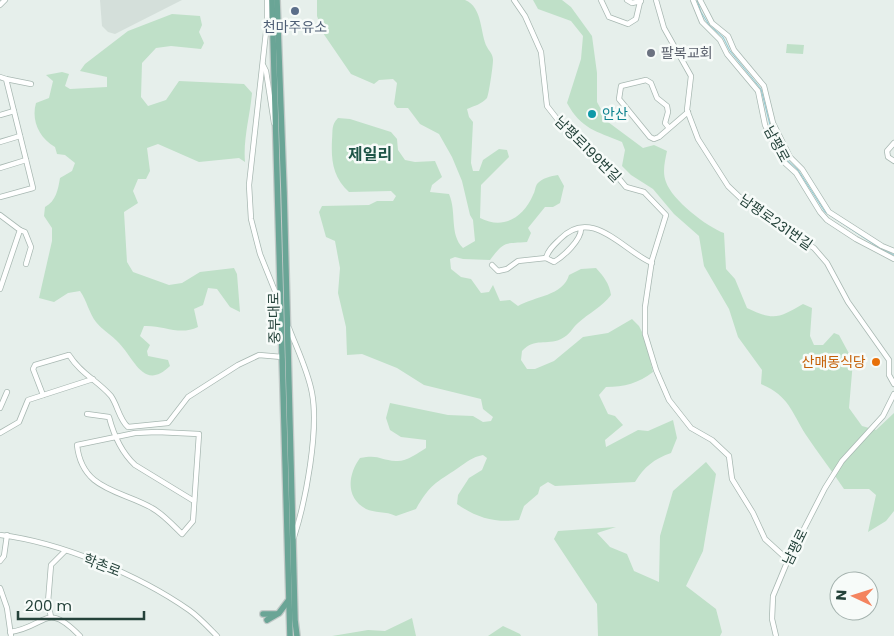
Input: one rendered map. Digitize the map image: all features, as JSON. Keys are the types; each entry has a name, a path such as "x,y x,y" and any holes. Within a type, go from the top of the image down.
{"main road":[{"name":"중부대로","path":"272,0 290,636"},
{"name":"중부대로","path":"277,0 292,540 297,636"},
{"path":"267,620 279,613 288,599"},
{"path":"263,614 279,613"}],"street":[{"path":"0,5 4,0"},
{"path":"267,0 263,64 251,160 251,219 260,254 281,304"},
{"name":"남평로199번길","path":"514,0 524,16 541,52 547,106 566,129 606,163 626,187 644,192 666,215 652,263 645,307 645,334 656,370 669,400 691,428 712,440 729,456 732,480 753,513 765,540 788,560"},
{"path":"601,0 609,17 628,24 636,19 641,1 632,3 627,0"},
{"name":"남평로231번길","path":"656,0 664,28 691,76 688,92 688,112 698,139 728,186 749,206 814,248 827,263 858,318 888,360 889,375 894,384"},
{"name":"남평로","path":"693,0 702,22 720,40 728,54 758,91 765,125 777,150 785,163 796,173 820,212 828,220 856,239 894,259"},
{"name":"남평로","path":"700,0 712,23 728,36 734,50 764,86 773,123 790,157 802,169 829,212 882,246 894,250"},
{"path":"263,64 266,71 276,128"},
{"path":"0,78 31,84"},
{"path":"0,197 33,188 6,79"},
{"path":"669,128 665,123 668,112 667,106 657,98 651,83 646,80 621,86 619,99 650,137 654,139 659,137 688,112"},
{"path":"0,115 14,111"},
{"path":"0,142 20,136"},
{"path":"894,143 887,151 888,157 894,161"},
{"path":"0,168 26,160"},
{"path":"0,215 25,232 31,247 26,264"},
{"path":"546,258 566,233 574,228 592,229 612,236 634,253 652,263"},
{"path":"492,265 498,271 503,271 518,261 546,258 554,262 577,239 581,229"},
{"path":"0,289 20,230"},
{"path":"286,322 312,391 316,416 309,464 292,540"},
{"path":"43,395 33,369 35,365 69,355 78,369 93,379 112,397 123,423 128,427 156,426 168,423 188,397 238,365 259,355 282,357"},
{"path":"0,433 19,422 28,400 93,379"},
{"path":"0,408 7,392"},
{"name":"남평로","path":"776,636 772,619 773,596 788,560 824,488 842,461 883,416 894,394"},
{"path":"87,414 108,417 115,437 127,457 135,465 194,501"},
{"path":"156,426 157,432"},
{"path":"157,432 199,434 193,521 182,534 154,508 118,495 95,482 85,470 78,456 77,445 135,433 157,432"},
{"name":"학촌로","path":"0,534 65,551 133,577 190,611 217,636"},
{"path":"0,561 4,556 7,536"},
{"path":"51,617 48,602 51,565 65,551"},
{"path":"0,588 7,608 11,634 51,617 64,620 80,636"}],"shaded area":[{"path":"100,0 182,0 115,34 108,32 102,26"}],"green space":[{"path":"317,0 465,0 475,8 485,42 492,54 493,60 487,98 467,109 469,117 473,122 471,163 473,171 479,171 483,160 499,149 507,150 509,157 481,185 480,218 497,223 511,220 518,216 529,203 537,184 541,180 558,175 564,186 560,203 553,207 545,207 528,228 531,233 527,242 506,244 490,260 455,257 450,259 451,269 461,277 471,279 481,293 489,292 493,285 500,301 510,300 518,306 555,291 566,282 569,275 581,269 596,268 599,271 606,280 611,295 564,337 556,341 531,344 522,351 521,360 527,369 535,369 554,361 583,337 608,333 632,319 639,326 644,336 653,372 631,384 606,387 599,395 608,414 615,416 623,425 605,440 606,447 638,430 648,431 673,420 677,438 671,453 650,464 635,482 555,486 548,482 540,487 538,494 524,506 519,520 494,520 472,513 457,504 458,495 469,478 482,470 487,458 483,455 470,460 434,485 425,494 416,509 396,516 366,509 355,499 352,492 351,478 360,458 376,457 400,461 412,457 426,448 426,440 401,437 390,430 386,418 390,403 448,415 473,416 483,422 491,421 493,417 483,409 481,399 424,385 397,368 362,354 347,355 346,327 338,293 340,268 335,241 326,237 319,212 322,206 369,205 377,201 393,201 396,196 391,191 349,192 339,180 334,168 332,155 333,128 338,118 350,119 391,132 397,139 398,150 405,160 415,162 435,161 442,177 432,185 430,192 449,194 453,208 456,236 463,248 475,241 473,220 470,215 462,181 452,157 439,134 420,124 408,108 397,108 394,104 397,83 393,79 379,80 374,84 351,74 323,33 317,16"},
{"path":"533,0 562,0 571,7 592,36 597,73 597,102 608,122 643,148 654,145 667,151 664,166 666,182 675,197 691,212 724,233 726,269 735,279 747,308 764,315 776,316 782,315 803,304 812,308 810,336 814,345 823,345 834,333 839,335 853,361 849,408 862,426 876,430 894,413 894,511 886,521 868,532 876,495 869,489 844,489 806,435 784,399 761,384 762,370 738,337 729,309 704,266 699,236 674,214 653,189 631,175 622,166 625,150 622,142 590,128 572,112 567,103 581,59 583,36 571,21 538,9"},
{"path":"172,14 200,16 202,25 199,32 204,43 201,49 171,46 156,48 142,63 141,97 148,106 166,100 179,81 244,84 252,93 246,136 245,162 239,158 199,162 158,144 147,148 150,171 146,179 138,179 133,191 138,203 124,212 127,262 133,272 169,285 182,283 200,272 234,268 237,274 240,312 230,307 217,289 208,288 203,305 194,309 198,327 184,331 144,326 140,336 150,345 147,351 148,356 168,360 170,366 161,373 153,375 141,370 119,343 98,325 80,291 68,293 54,302 39,298 52,241 52,228 44,216 45,207 54,198 60,178 72,171 75,163 65,155 57,154 55,147 41,134 36,122 35,109 36,103 49,98 53,81 46,75 62,72 69,74 65,86 70,89 107,87 107,77 80,71 85,64 128,31"},
{"path":"787,44 804,45 803,54 786,53"},
{"path":"706,462 716,474 703,551 686,586 716,609 722,632 720,636 598,636 597,604 554,539 558,531 616,527 597,533 610,547 627,554 634,571 659,582 660,536 673,491"},
{"path":"412,618 416,636 332,636 368,630 385,631"},
{"path":"503,626 520,634 521,636 488,636"}],"waterway":[{"path":"697,0 701,12 709,25 723,37 730,51 761,89 770,125 786,159 798,170 825,212 878,247 894,255"}],"place":[{"name":"천마주유소","path":"295,11"},
{"name":"팔복교회","path":"651,53"},
{"name":"안산","path":"592,114"},
{"name":"산매동식당","path":"876,362"}],"district":[{"name":"제일리","path":"370,154"}]}
